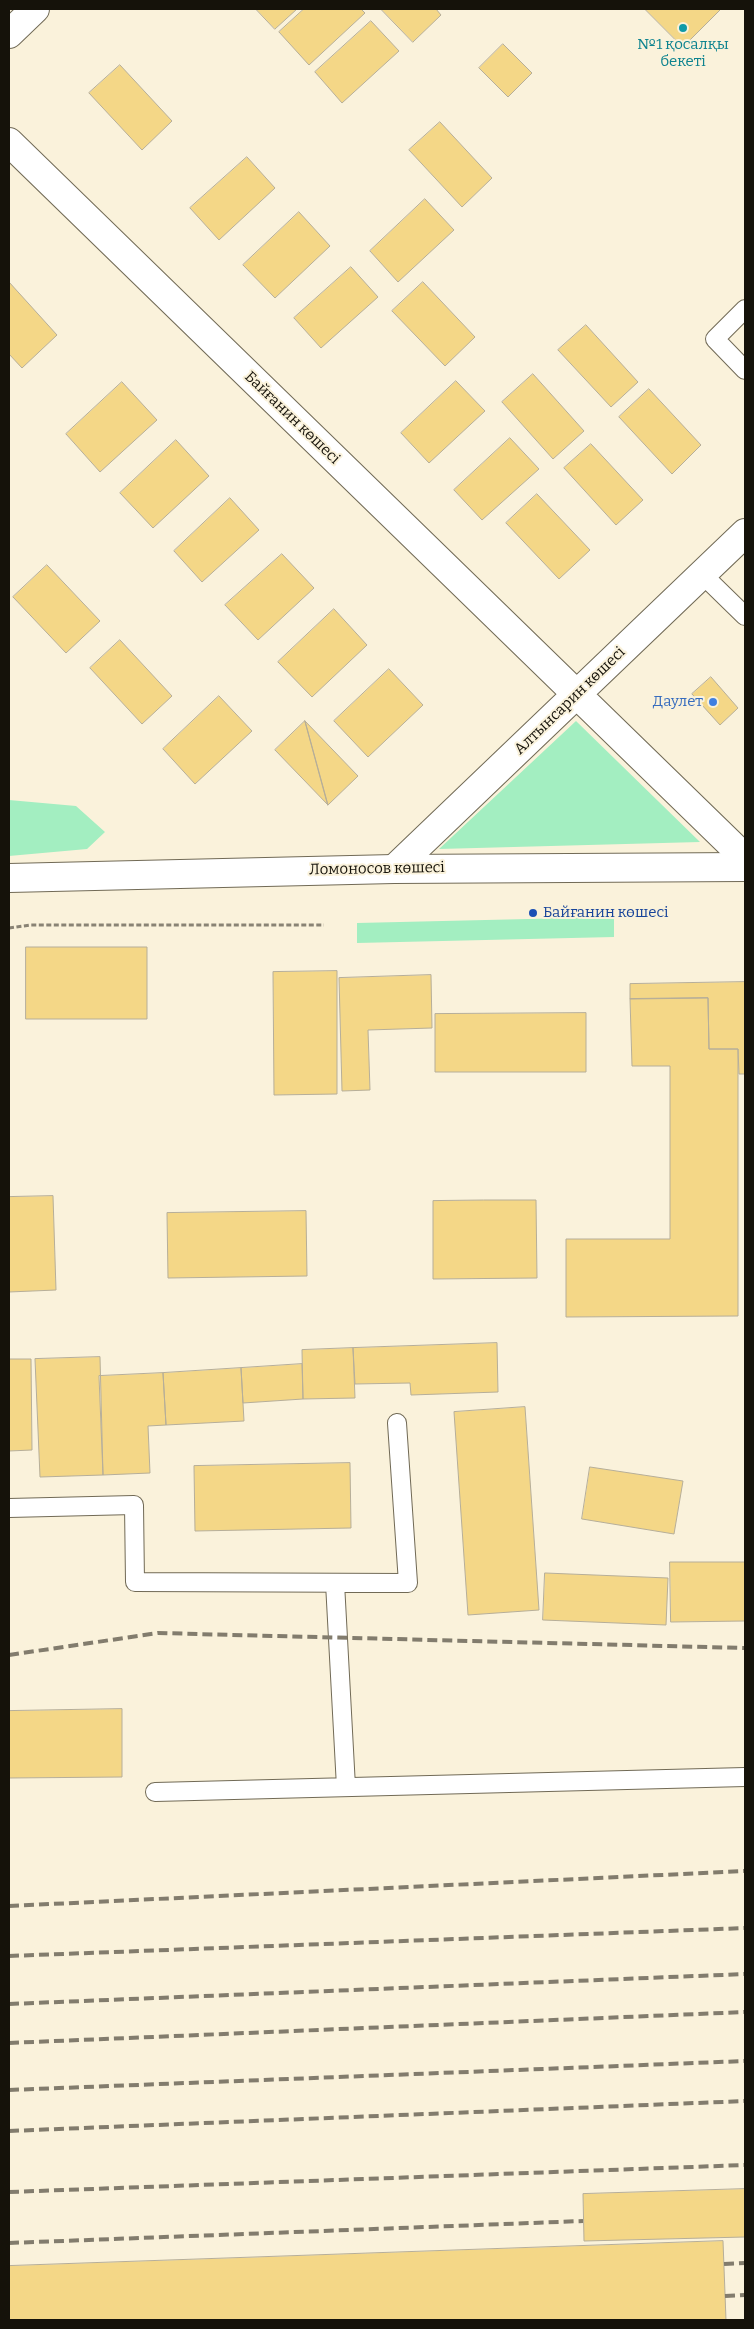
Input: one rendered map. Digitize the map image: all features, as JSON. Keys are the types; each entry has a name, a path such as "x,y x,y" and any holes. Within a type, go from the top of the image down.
{"street":[{"path":"9,34 36,9"},
{"name":"Байғанин көшесі","path":"9,142 745,858"},
{"name":"Алтынсарин көшесі","path":"394,869 745,533"},
{"name":"Ломоносов көшесі","path":"9,878 394,869 745,867"}],"lane":[{"path":"745,309 715,339 745,370"},
{"path":"702,574 745,616"},
{"path":"9,1508 134,1505 135,1582 408,1583 397,1423"},
{"path":"335,1583 346,1787"},
{"path":"155,1792 745,1777"}],"path":[{"path":"9,928 31,925 324,925"}],"green space":[{"path":"576,721 700,842 439,849"},
{"path":"9,800 76,806 105,832 87,849 9,856"},
{"path":"614,917 614,937 357,943 357,923"}],"building":[{"path":"256,9 297,9 275,29"},
{"path":"304,9 361,9 365,13 309,65 279,32"},
{"path":"381,9 436,9 441,15 413,42"},
{"name":"№1 қосалқы бекеті","path":"645,9 721,9 683,47"},
{"path":"371,21 399,51 342,103 315,72"},
{"path":"503,44 532,73 508,97 479,68"},
{"path":"120,65 172,121 142,150 89,93"},
{"path":"440,122 492,178 462,207 409,150"},
{"path":"247,157 275,188 219,240 190,208"},
{"path":"425,199 454,230 398,282 370,251"},
{"path":"299,212 330,246 275,298 243,265"},
{"path":"351,267 378,297 321,348 294,318"},
{"path":"9,282 57,335 22,368 9,354"},
{"path":"423,282 475,337 445,366 392,311"},
{"path":"586,325 638,382 611,407 558,350"},
{"path":"533,374 584,431 553,459 502,402"},
{"path":"456,381 485,411 429,463 401,433"},
{"path":"122,382 157,420 100,472 66,434"},
{"path":"649,389 701,445 672,474 619,417"},
{"path":"510,438 539,469 482,520 454,490"},
{"path":"176,440 209,476 153,528 120,493"},
{"path":"591,444 643,500 616,525 564,468"},
{"path":"537,494 590,550 559,579 506,523"},
{"path":"230,498 259,530 202,582 174,551"},
{"path":"282,554 314,588 258,640 225,605"},
{"path":"47,565 100,621 66,653 13,597"},
{"path":"334,609 367,645 312,697 278,662"},
{"path":"120,640 172,696 142,724 90,668"},
{"path":"389,669 423,705 368,757 334,721"},
{"path":"711,677 738,708 720,725 692,694"},
{"path":"219,696 252,731 195,784 163,749"},
{"path":"305,721 328,805 275,750"},
{"path":"305,721 358,776 328,805"},
{"path":"26,947 147,947 147,1019 26,1019"},
{"path":"337,971 337,1094 274,1095 273,972"},
{"path":"431,975 432,1028 368,1030 370,1090 342,1091 339,978"},
{"path":"745,982 745,1074 739,1074 738,1049 709,1049 708,998 630,999 630,984"},
{"path":"708,998 709,1049 738,1049 738,1316 566,1317 566,1239 670,1239 670,1066 632,1066 630,999"},
{"path":"586,1013 586,1072 435,1072 435,1014"},
{"path":"53,1196 56,1290 9,1292 9,1197"},
{"path":"536,1200 537,1278 433,1279 433,1201"},
{"path":"306,1211 307,1276 168,1278 167,1213"},
{"path":"497,1343 498,1392 411,1395 410,1383 355,1384 353,1348"},
{"path":"353,1348 355,1398 303,1399 302,1350"},
{"path":"100,1357 103,1475 40,1477 35,1359"},
{"path":"9,1359 31,1359 32,1450 9,1451"},
{"path":"302,1364 303,1399 243,1403 241,1368"},
{"path":"241,1368 244,1421 166,1425 163,1373"},
{"path":"163,1373 166,1425 148,1426 150,1473 103,1475 99,1376"},
{"path":"525,1407 539,1610 468,1615 454,1412"},
{"path":"350,1463 351,1528 195,1531 194,1466"},
{"path":"590,1467 683,1481 674,1534 582,1519"},
{"path":"670,1562 745,1562 745,1621 671,1622"},
{"path":"545,1573 668,1578 666,1625 543,1620"},
{"path":"122,1709 122,1777 9,1778 9,1711"},
{"path":"745,2189 745,2237 584,2241 583,2194"},
{"path":"723,2241 726,2320 9,2320 9,2266"}],"railway":[{"path":"9,1655 158,1633 745,1648"},
{"path":"9,1906 745,1871"},
{"path":"9,1956 745,1928"},
{"path":"9,2004 745,1974"},
{"path":"9,2043 745,2012"},
{"path":"9,2090 745,2061"},
{"path":"9,2131 745,2101"},
{"path":"9,2192 745,2165"},
{"path":"9,2243 583,2221"},
{"path":"724,2264 745,2263"},
{"path":"725,2296 745,2295"}],"place":[{"name":"№1 қосалқы бекеті","path":"683,28"},
{"name":"Даулет","path":"713,702"},
{"name":"Байғанин көшесі","path":"533,913"}]}
